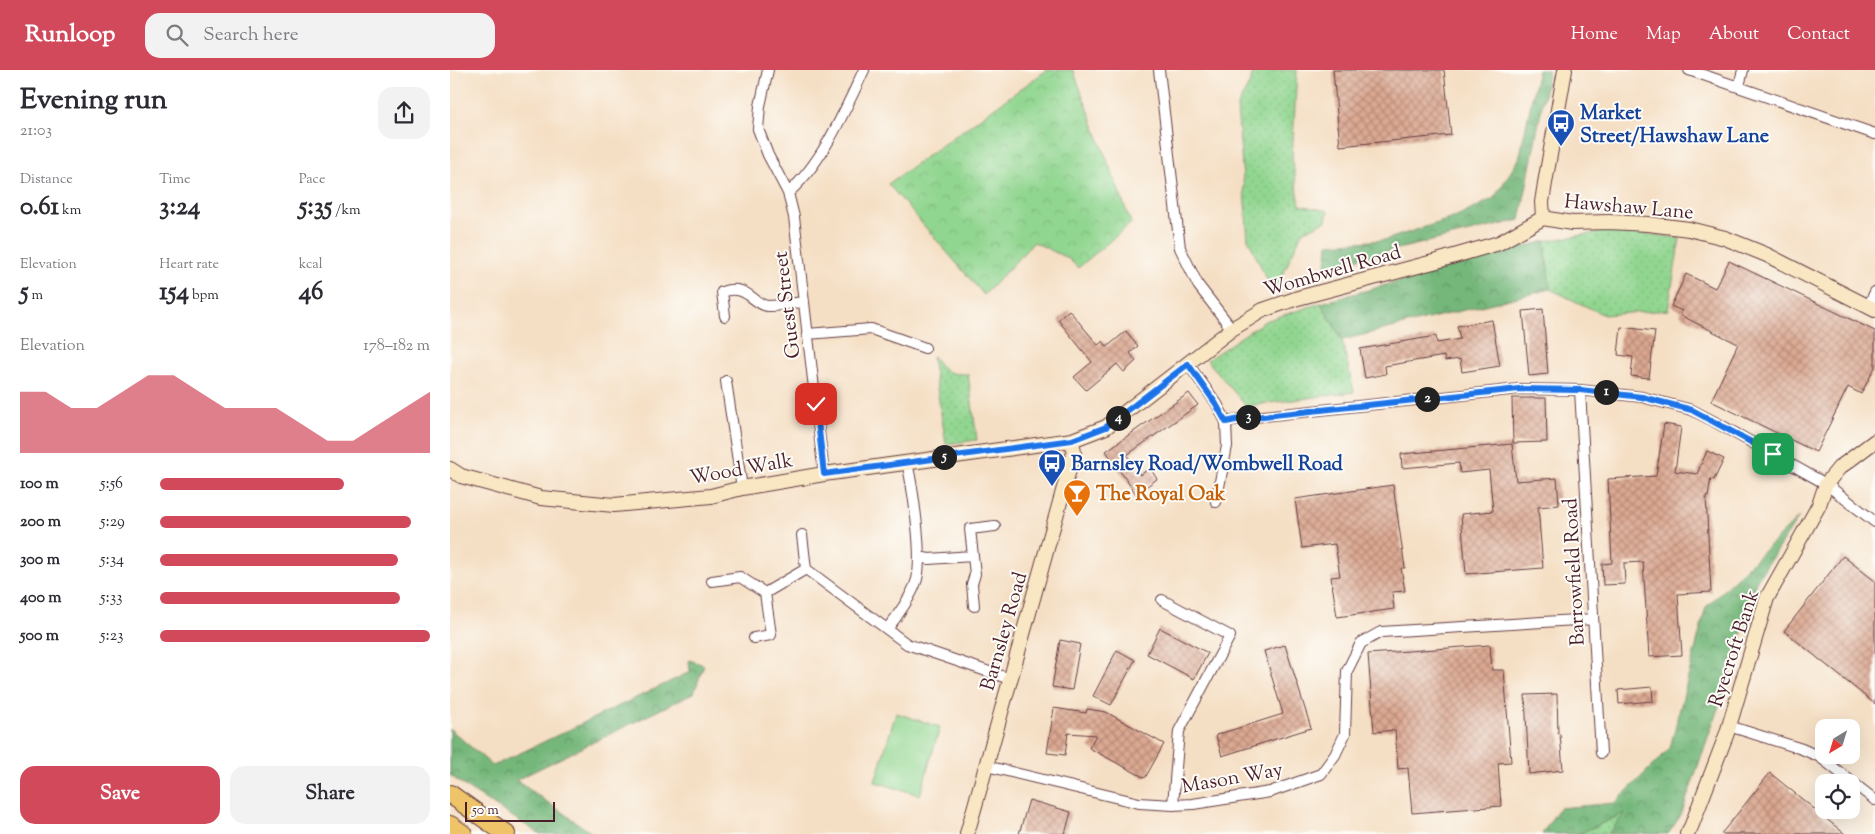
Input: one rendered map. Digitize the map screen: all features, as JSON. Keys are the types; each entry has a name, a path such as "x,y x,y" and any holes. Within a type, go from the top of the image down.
{"highway":[{"path":"450,794 506,834"},
{"path":"450,825 463,834"}],"main road":[{"path":"1543,218 1542,202 1565,70"},
{"name":"Wombwell Road","path":"1072,440 1106,427 1232,329 1264,310 1298,298 1437,262 1499,243 1543,218"},
{"name":"Hawshaw Lane","path":"1543,218 1572,223 1648,224 1689,229 1725,238 1767,256 1871,308"},
{"name":"Wood Walk","path":"450,469 461,476 541,498 614,505 711,496 742,488 824,474 1072,440"},
{"name":"Barnsley Road","path":"967,834 1074,452 1072,440"},
{"name":"Ryecroft Bank","path":"1687,834 1709,782 1729,726 1767,598 1820,505 1826,484 1840,468 1875,441"}],"street":[{"name":"Guest Street","path":"768,70 760,106 758,129 768,155 788,193 794,216 824,474"},
{"path":"788,193 798,184 838,125 864,70"},
{"path":"1160,70 1180,248 1198,285 1232,329"},
{"path":"1689,70 1875,134"},
{"path":"1739,86 1743,70"},
{"path":"725,316 722,292 725,290 742,290 766,306 804,302"},
{"path":"1871,308 1875,292"},
{"path":"807,334 871,329 926,348"},
{"path":"1188,364 1226,422 1227,446 1216,502"},
{"path":"726,380 742,488"},
{"path":"1226,422 1245,418 1519,389 1580,390 1642,397 1692,410 1826,484 1875,522"},
{"name":"Barrowfield Road","path":"1580,390 1601,753"},
{"path":"887,629 899,614 917,579 919,558 907,462"},
{"path":"974,606 972,584 975,574 970,530 995,526"},
{"path":"802,535 806,569 908,644 1010,678"},
{"path":"919,558 972,556"},
{"path":"765,593 806,569"},
{"path":"712,581 740,577 765,593 771,635 754,638"},
{"path":"1162,600 1230,636 1179,731 1173,805"},
{"name":"Mason Way","path":"986,766 1133,801 1173,805 1193,804 1270,792 1321,774 1335,755 1345,734 1347,671 1361,643 1381,632 1593,619"},
{"path":"1729,726 1802,749 1820,757 1875,800"}],"green space":[{"path":"1047,70 1073,70 1131,223 1078,268 1069,259 1034,242 984,295 888,184"},
{"path":"1254,70 1297,70 1292,159 1300,205 1328,211 1326,221 1302,232 1279,283 1270,286 1248,239 1237,106 1250,83"},
{"path":"1538,70 1549,70 1520,220 1326,266 1328,244 1385,240 1459,216 1494,198 1519,159"},
{"path":"1615,230 1680,238 1668,310 1604,315 1550,289 1545,241"},
{"path":"1545,241 1550,289 1342,340 1321,303"},
{"path":"1321,303 1342,340 1354,392 1246,406 1207,360 1265,321"},
{"path":"933,356 944,369 951,373 968,374 977,440 946,444"},
{"path":"1799,517 1756,581 1732,668 1681,815 1668,834 1608,834 1625,813 1578,834 1542,834 1559,808 1615,803 1670,748 1706,607"},
{"path":"689,660 704,665 694,693 516,780 593,834 540,834 470,790 450,775 450,729 493,766 690,672"},
{"path":"896,713 940,727 920,795 875,782"},
{"path":"1627,812 1608,834 1578,834"}],"building":[{"path":"1333,70 1444,70 1451,135 1340,146"},
{"path":"1729,261 1875,331 1875,367 1861,394 1848,387 1816,452 1711,401 1738,344 1680,315 1682,311 1671,306 1686,274 1715,288"},
{"path":"1543,309 1548,374 1529,376 1523,311"},
{"path":"1069,310 1098,345 1103,341 1107,347 1126,331 1138,346 1130,353 1136,361 1124,372 1117,364 1086,390 1074,377 1092,362 1058,320"},
{"path":"1492,320 1500,366 1462,372 1460,359 1445,361 1444,356 1385,366 1386,374 1365,378 1360,349 1436,336 1437,343 1460,339 1457,326"},
{"path":"1621,327 1655,331 1649,378 1631,376 1633,357 1618,355"},
{"path":"1189,393 1198,405 1127,455 1140,475 1150,468 1157,479 1136,494 1106,451"},
{"path":"1512,398 1546,398 1547,442 1513,443"},
{"path":"1664,424 1681,427 1675,471 1697,474 1707,451 1724,459 1714,480 1711,478 1708,497 1706,496 1711,592 1678,594 1682,655 1649,657 1643,562 1624,563 1625,584 1603,585 1602,564 1612,563 1608,479 1656,476"},
{"path":"1512,444 1516,481 1557,478 1559,505 1538,507 1543,568 1466,574 1461,514 1493,511 1489,470 1460,473 1459,463 1402,468 1401,454"},
{"path":"1393,485 1405,568 1401,568 1405,591 1392,592 1394,609 1337,617 1331,577 1340,576 1335,544 1302,548 1295,499"},
{"path":"1843,556 1875,581 1875,704 1784,631"},
{"path":"1160,628 1208,653 1194,679 1147,654"},
{"path":"1060,640 1080,644 1072,690 1052,687"},
{"path":"1285,645 1311,728 1222,756 1216,735 1283,714 1264,651"},
{"path":"1490,645 1492,670 1504,670 1511,762 1498,763 1501,806 1412,813 1408,768 1398,769 1395,730 1374,732 1368,654"},
{"path":"1117,650 1135,660 1111,705 1093,696"},
{"path":"1652,687 1653,701 1619,704 1618,690"},
{"path":"1557,694 1558,734 1560,734 1563,770 1529,774 1525,695"},
{"path":"1054,708 1086,713 1087,709 1106,712 1164,744 1145,778 1089,748 1096,735 1068,733 1065,755 1047,753"},
{"path":"1770,773 1815,810 1815,819 1827,819 1845,834 1721,834"},
{"path":"1029,800 1071,812 1065,834 1019,834"}],"place":[{"name":"Market Street/Hawshaw Lane","path":"1561,147"},
{"name":"Barnsley Road/Wombwell Road","path":"1052,487"},
{"name":"The Royal Oak","path":"1077,517"}],"route":[{"path":"816,404 824,474 1072,440 1106,427 1188,364 1226,422 1245,418 1519,389 1580,390 1642,397 1692,410 1773,454"}]}
